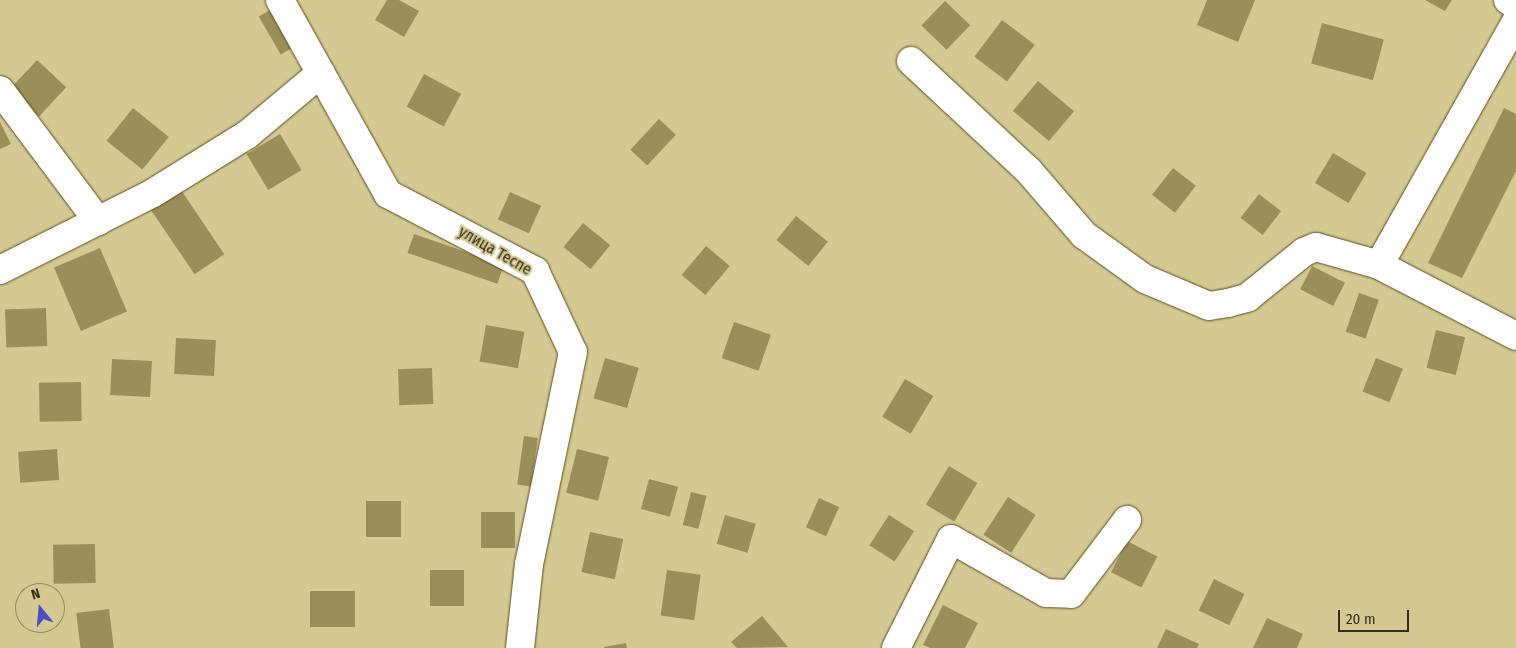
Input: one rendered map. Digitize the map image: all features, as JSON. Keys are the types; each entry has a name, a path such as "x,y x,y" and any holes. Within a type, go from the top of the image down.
{"street":[{"name":"улица Теспе","path":"280,0 388,194 535,271 573,352 529,564 520,648"},
{"path":"1508,0 1516,6"},
{"path":"1379,265 1516,22"},
{"path":"911,61 1028,170 1084,235 1146,279 1209,306 1247,298 1304,252 1316,247 1379,265 1516,336"},
{"path":"0,270 153,193 248,134 321,73"},
{"path":"0,90 98,221"},
{"path":"896,648 951,538 1046,592 1071,594 1127,520"}],"building":[{"path":"387,0 399,0 419,11 404,37 375,20"},
{"path":"1207,0 1255,0 1238,42 1197,25"},
{"path":"1425,0 1452,0 1445,11"},
{"path":"945,1 970,25 947,50 921,25"},
{"path":"270,10 292,48 281,55 259,16"},
{"path":"1002,20 1035,45 1007,81 974,57"},
{"path":"1322,23 1384,40 1373,80 1311,64"},
{"path":"37,60 66,87 39,117 10,89"},
{"path":"424,74 461,94 444,126 407,107"},
{"path":"1038,81 1074,111 1049,141 1013,111"},
{"path":"133,108 169,137 142,170 107,141"},
{"path":"1504,108 1516,114 1516,171 1462,278 1428,263"},
{"path":"659,119 676,135 647,165 630,150"},
{"path":"0,122 11,144 0,149"},
{"path":"280,134 302,170 268,190 247,154"},
{"path":"1333,153 1366,173 1348,203 1315,183"},
{"path":"1173,168 1196,186 1175,213 1152,195"},
{"path":"179,187 224,254 194,274 149,207"},
{"path":"510,192 541,206 529,233 498,219"},
{"path":"1259,194 1281,211 1263,235 1241,218"},
{"path":"796,216 828,242 808,266 776,240"},
{"path":"583,223 610,245 591,269 563,247"},
{"path":"414,234 504,265 497,284 407,253"},
{"path":"706,246 730,266 705,295 682,275"},
{"path":"100,248 127,312 81,331 54,268"},
{"path":"1312,266 1345,283 1333,306 1300,289"},
{"path":"1359,293 1379,300 1366,339 1346,332"},
{"path":"46,308 47,346 6,347 5,309"},
{"path":"734,322 771,335 759,371 722,358"},
{"path":"486,325 524,332 518,368 480,361"},
{"path":"1436,330 1465,337 1456,375 1427,368"},
{"path":"176,338 216,340 214,376 174,374"},
{"path":"605,358 639,368 627,408 593,398"},
{"path":"1376,358 1403,369 1389,402 1363,391"},
{"path":"112,359 152,361 150,397 110,395"},
{"path":"432,368 433,404 399,405 398,369"},
{"path":"905,379 933,396 911,434 882,417"},
{"path":"81,382 82,421 40,422 39,383"},
{"path":"524,436 538,438 531,486 517,485"},
{"path":"57,449 59,480 20,483 18,452"},
{"path":"577,449 609,457 598,501 566,493"},
{"path":"949,466 977,483 954,522 926,505"},
{"path":"649,479 678,487 670,517 641,509"},
{"path":"691,492 707,496 698,529 683,525"},
{"path":"1008,497 1036,515 1011,553 983,535"},
{"path":"819,498 839,507 826,536 806,527"},
{"path":"366,501 401,501 401,537 366,537"},
{"path":"481,512 515,512 515,548 481,548"},
{"path":"725,515 756,524 747,553 717,544"},
{"path":"889,515 914,531 895,562 869,545"},
{"path":"590,532 623,539 615,579 581,572"},
{"path":"1127,541 1157,556 1141,588 1111,572"},
{"path":"95,544 96,583 54,583 53,545"},
{"path":"430,570 464,570 464,606 430,606"},
{"path":"667,570 701,575 694,620 661,616"},
{"path":"1214,579 1245,594 1229,625 1199,610"},
{"path":"310,591 355,591 355,627 310,627"},
{"path":"943,605 978,623 965,648 930,648 923,645"},
{"path":"109,609 114,648 81,648 76,613"},
{"path":"762,616 788,647 737,648 731,642"},
{"path":"1267,618 1303,634 1297,648 1253,648"},
{"path":"1166,629 1199,644 1197,648 1157,648"},
{"path":"626,643 627,648 604,648 604,647"}]}
